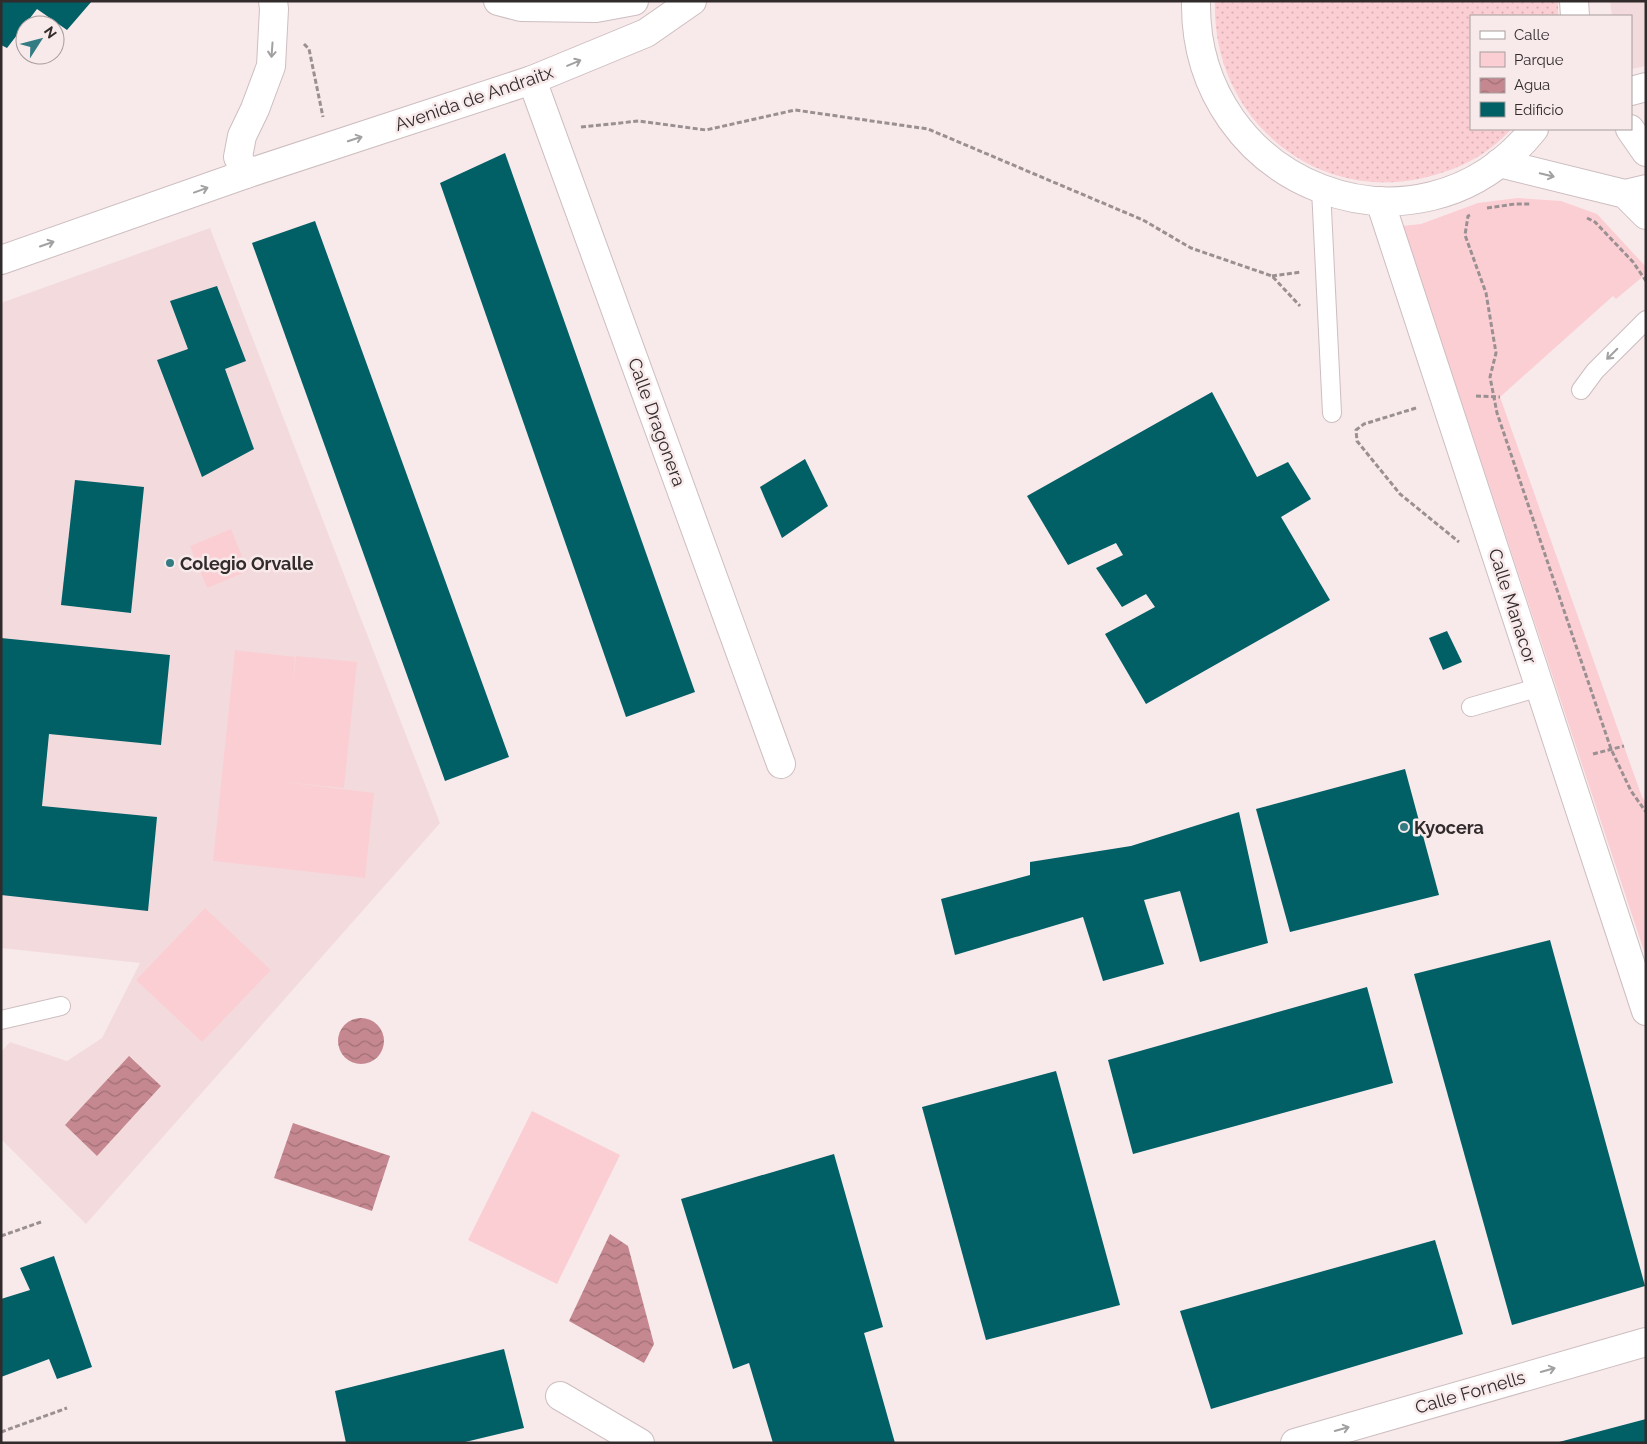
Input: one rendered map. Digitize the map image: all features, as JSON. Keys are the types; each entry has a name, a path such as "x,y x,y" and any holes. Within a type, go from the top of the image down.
{"street":[{"path":"498,1 521,7 596,8 634,1"},
{"name":"Avenida de Andraitx","path":"1,260 246,174 532,80 646,33 692,1"},
{"path":"1574,1 1575,15"},
{"path":"1195,2 1198,42 1209,81 1228,116 1254,147 1285,172 1320,189 1350,197 1380,201 1431,196 1455,188 1478,177 1500,163 1524,142 1533,130"},
{"path":"246,174 238,158 242,136 255,109 270,66 273,5"},
{"name":"Calle Dragonera","path":"532,80 781,764"},
{"path":"1632,92 1646,87"},
{"path":"1631,130 1646,152"},
{"path":"1500,163 1635,191 1646,215"},
{"name":"Calle Manacor","path":"1380,201 1646,1011"},
{"name":"Calle Fornells","path":"1295,1443 1646,1342"},
{"path":"560,1396 640,1443"}],"lane":[{"path":"1320,189 1332,413"},
{"path":"1581,390 1595,371 1646,320"},
{"path":"1471,707 1540,687"},
{"path":"1,1020 61,1006"}],"path":[{"path":"273,5 309,50 319,103 331,146"},
{"path":"575,128 639,121 706,130 795,110 928,130 1143,220 1191,248 1272,276 1306,271"},
{"path":"1480,208 1533,204"},
{"path":"1474,212 1468,216 1465,235 1486,293 1496,353 1490,377 1497,414 1611,749 1631,791 1646,812"},
{"path":"1579,215 1595,222 1632,262 1646,281"},
{"path":"1272,276 1301,307"},
{"path":"1469,396 1500,397"},
{"path":"1424,406 1364,424 1356,430 1357,440 1400,494 1473,554 1494,549"},
{"path":"1588,756 1624,746"},
{"path":"1,1236 41,1222"},
{"path":"1,1432 67,1408"}],"shaded area":[{"path":"1610,1 1646,1 1646,66 1632,69 1632,15 1612,15"},
{"name":"Colegio Orvalle","path":"210,228 440,823 86,1224 1,1139 1,1052 10,1042 67,1061 102,1038 140,963 1,948 1,303"}],"green space":[{"path":"1215,1 1558,1 1558,15 1470,15 1470,130 1510,130 1488,150 1461,166 1441,173 1398,182 1356,180 1317,168 1283,147 1254,119 1232,85 1219,45"},
{"path":"1518,198 1561,201 1597,214 1646,267 1646,274 1616,299 1613,296 1500,397 1642,797 1646,802 1646,957 1403,226 1421,224 1478,203"},
{"path":"231,529 248,571 207,588 190,546"},
{"path":"235,650 295,657 293,685 296,656 357,662 344,788 283,782 374,793 365,878 213,861"},
{"path":"205,908 271,970 202,1042 136,980"},
{"path":"532,1111 620,1155 557,1284 468,1240"}],"water":[{"path":"356,1018 366,1018 380,1028 384,1041 380,1054 374,1060 366,1064 356,1064 342,1054 338,1046 338,1036 348,1022"},
{"path":"129,1056 161,1086 97,1156 65,1125"},
{"path":"293,1123 390,1156 372,1211 274,1178"},
{"path":"610,1234 628,1246 654,1344 644,1363 569,1321"}],"building":[{"path":"1,1 92,1 67,30 65,29 65,15 46,15 37,9 32,15 15,15 15,38 7,48 1,45"},
{"path":"505,153 695,692 626,717 440,183"},
{"path":"315,221 509,757 445,781 252,243"},
{"path":"217,286 246,361 225,369 254,449 202,477 157,360 188,349 170,301"},
{"path":"1212,392 1257,477 1288,462 1311,499 1281,517 1330,600 1146,704 1105,634 1155,607 1146,594 1122,607 1096,568 1123,555 1116,543 1068,565 1027,496"},
{"path":"805,459 828,506 782,538 760,487"},
{"path":"75,480 144,487 131,613 61,605"},
{"path":"1447,631 1462,662 1443,670 1429,638"},
{"path":"1,638 170,655 161,745 49,734 42,806 157,817 148,911 1,895"},
{"path":"1405,769 1439,895 1290,932 1256,809"},
{"path":"1239,812 1268,943 1200,962 1180,891 1144,900 1164,964 1103,981 1083,917 955,955 941,899 1030,875 1030,862 1131,846"},
{"path":"1550,940 1645,1286 1512,1325 1414,974"},
{"path":"1367,987 1393,1083 1133,1154 1108,1060"},
{"path":"1056,1071 1120,1305 986,1340 922,1107"},
{"path":"834,1154 883,1327 864,1333 895,1443 773,1443 749,1363 733,1369 681,1199"},
{"path":"1435,1240 1463,1334 1211,1409 1180,1311"},
{"path":"54,1256 92,1367 57,1379 49,1359 1,1377 1,1299 30,1290 20,1268"},
{"path":"504,1349 524,1428 461,1443 346,1443 335,1391"},
{"path":"1646,1419 1646,1443 1559,1443 1559,1442"}],"place":[{"name":"Colegio Orvalle","path":"170,563"},
{"name":"Kyocera","path":"1404,827"}]}
